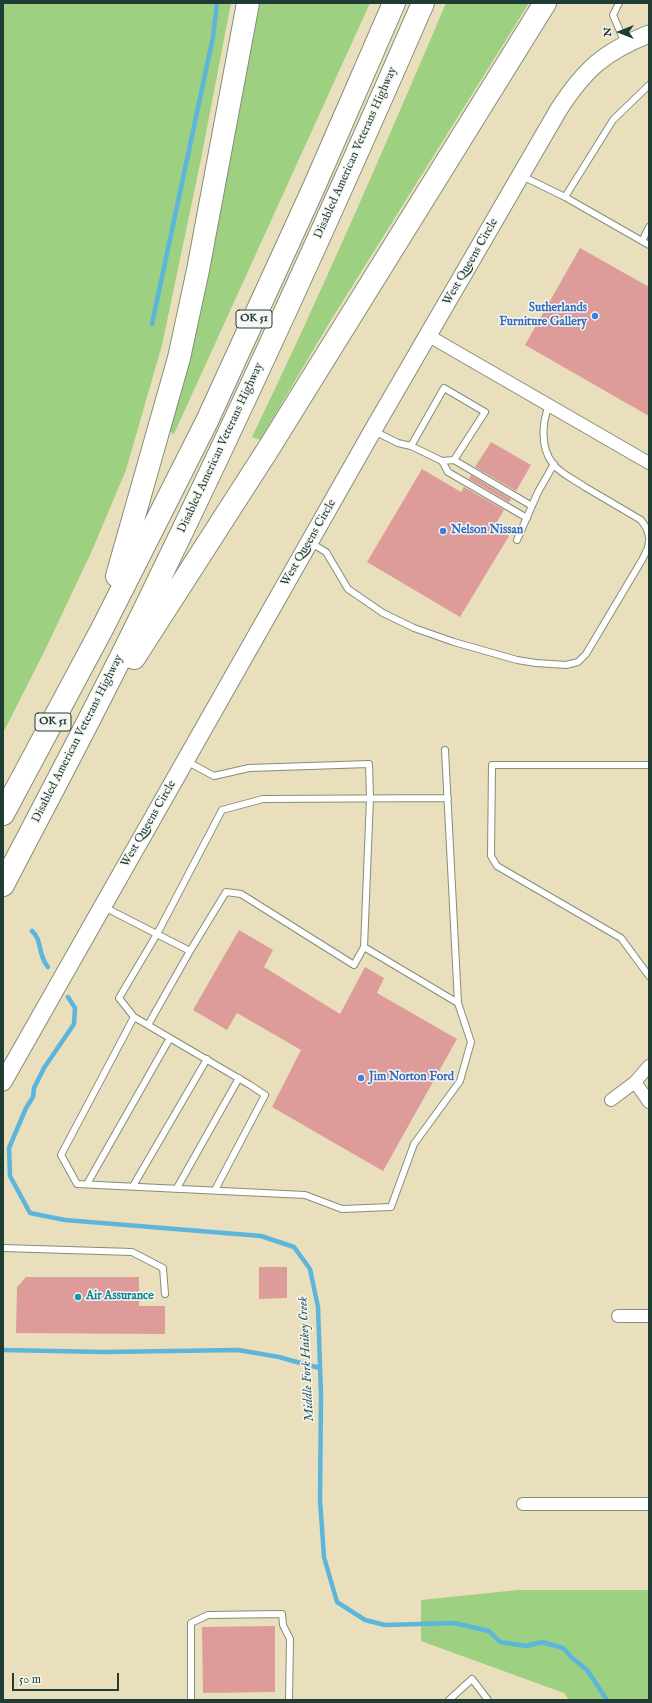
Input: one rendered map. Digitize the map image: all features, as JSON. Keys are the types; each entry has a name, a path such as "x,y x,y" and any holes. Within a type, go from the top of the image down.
{"highway":[{"path":"102,629 179,358 198,270 248,3"},
{"name":"Disabled American Veterans Highway","path":"3,814 102,629 207,421 314,187 394,3"},
{"name":"Disabled American Veterans Highway","path":"3,885 150,597 228,434 344,185 423,3"},
{"path":"70,756 267,451 545,3"}],"street":[{"name":"West Queens Circle","path":"3,1082 373,430 429,336 559,109 574,85 594,64 625,44 649,34"},
{"path":"429,336 649,464"},
{"path":"611,1100 635,1082 649,1066"},
{"path":"635,1082 649,1102"},
{"path":"618,1316 649,1316"},
{"path":"523,1504 649,1504"}],"lane":[{"path":"620,3 613,15 625,44"},
{"path":"565,196 613,120 649,85"},
{"path":"522,175 565,196 649,245"},
{"path":"642,241 649,227"},
{"path":"411,446 444,388 485,412 454,460"},
{"path":"549,405 544,420 543,430 547,450 554,464 567,476 641,520 647,529 649,536"},
{"path":"373,430 398,443 411,446 442,461 454,460 532,506"},
{"path":"442,461 448,472 527,518"},
{"path":"517,540 532,506 554,464"},
{"path":"309,542 326,552 348,590 398,621 454,642 517,660 536,663 566,664 578,662 586,654 642,560 648,548 649,540"},
{"path":"134,1017 60,1155 77,1184 305,1195 342,1209 391,1207 414,1144 460,1081 471,1042 458,1003 445,750"},
{"path":"148,1025 190,951 226,892 241,894 354,965 364,947 370,798 369,764 250,768 214,776 186,760"},
{"path":"649,765 492,765 491,856 497,866 621,938 649,976"},
{"path":"215,1190 265,1095 239,1078 134,1017 119,998 157,934 222,810 264,799 448,798"},
{"path":"103,906 190,951"},
{"path":"364,947 458,1003"},
{"path":"87,1184 170,1038"},
{"path":"133,1186 207,1059"},
{"path":"177,1188 239,1078"},
{"path":"3,1248 132,1252 163,1268 165,1294"},
{"path":"191,1700 191,1623 208,1615 282,1614 283,1625 290,1639 289,1700"},
{"path":"449,1700 472,1679 488,1700"}],"green space":[{"path":"3,3 231,3 201,159 162,345 126,470 91,553 44,652 3,733"},
{"path":"259,3 370,3 174,434 167,430"},
{"path":"446,3 529,3 328,325 260,440 252,437 352,221"},
{"path":"518,1590 649,1590 649,1700 569,1700 564,1693 421,1641 421,1600"}],"building":[{"name":"Sutherlands Furniture Gallery","path":"580,248 649,287 649,416 525,345"},
{"path":"491,442 531,465 516,491 475,467"},
{"name":"Nelson Nissan","path":"422,469 461,492 464,487 504,510 494,527 509,536 460,617 367,562"},
{"path":"471,475 511,499 509,502 469,479"},
{"name":"Jim Norton Ford","path":"239,930 273,950 264,967 340,1014 365,967 384,978 377,993 457,1039 383,1171 272,1107 301,1050 237,1013 227,1030 193,1010"},
{"path":"259,1267 287,1267 287,1298 259,1299"},
{"name":"Air Assurance","path":"26,1277 139,1277 139,1306 165,1306 165,1334 16,1333 17,1287"},
{"path":"275,1626 275,1692 203,1693 202,1627"}],"waterway":[{"path":"152,324 213,37 217,3"},
{"name":"Middle Fork Haikey Creek","path":"32,931 38,939 42,957 48,967"},
{"name":"Middle Fork Haikey Creek","path":"68,997 75,1008 74,1024 44,1068 34,1088 33,1097 26,1108 9,1148 10,1176 30,1213 65,1220 261,1236 294,1247 310,1269 318,1307 321,1395 320,1500 324,1557 337,1602 365,1620 385,1625 454,1623 489,1631 500,1642 526,1646 542,1642 563,1648 571,1657 587,1670 607,1700"},
{"path":"3,1350 105,1352 238,1350 279,1357 320,1368"}],"place":[{"name":"Sutherlands Furniture Gallery","path":"595,316"},
{"name":"Nelson Nissan","path":"443,531"},
{"name":"Jim Norton Ford","path":"361,1078"},
{"name":"Air Assurance","path":"78,1297"}]}
